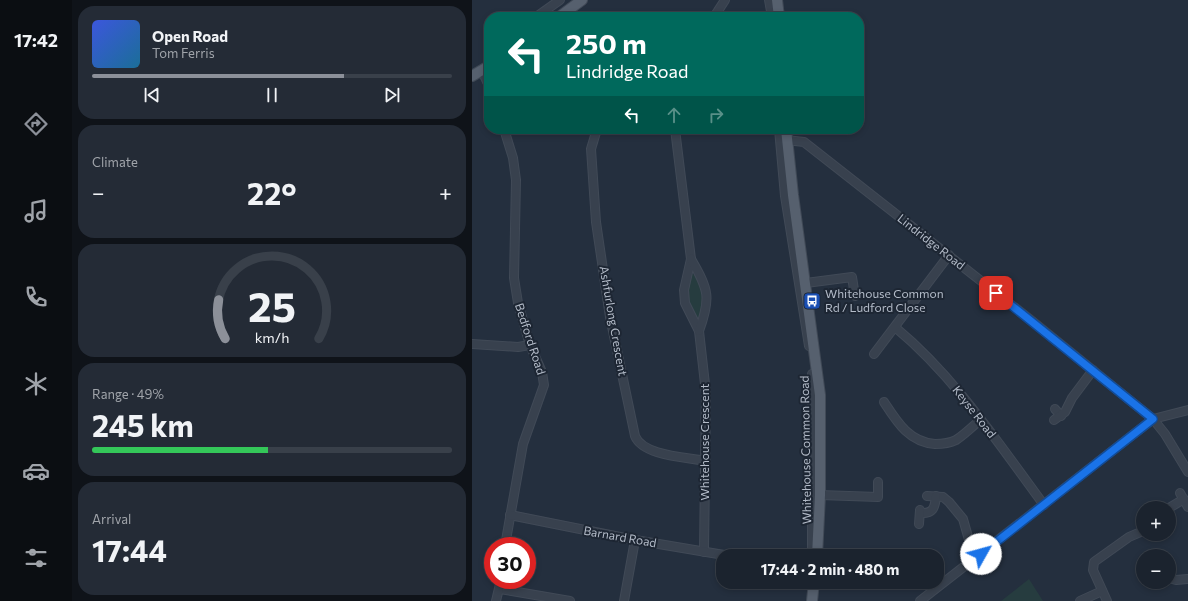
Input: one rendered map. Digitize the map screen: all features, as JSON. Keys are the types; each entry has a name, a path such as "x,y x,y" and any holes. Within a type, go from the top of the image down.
{"main road":[{"path":"566,12 582,0"},
{"path":"777,0 778,12"},
{"path":"472,76 484,69"},
{"name":"Whitehouse Common Road","path":"783,135 806,283 808,322 820,395 820,495 816,549"},
{"path":"812,601 813,589"}],"street":[{"path":"543,12 560,0"},
{"path":"717,12 725,0"},
{"path":"769,0 771,12"},
{"name":"Bedford Road","path":"506,134 513,158 516,180 514,278 518,302 530,345 544,378 544,388 523,444 506,537"},
{"name":"Ashfurlong Crescent","path":"596,134 591,149 596,222 610,317 635,436 640,444 651,451 706,461"},
{"name":"Whitehouse Crescent","path":"676,134 691,259 706,290 707,304 699,331"},
{"name":"Lindridge Road","path":"783,135 804,142 949,255 1153,419 1165,434 1188,472"},
{"name":"Whitehouse Common Road","path":"783,135 785,196 808,322 814,384 816,549"},
{"path":"874,354 896,328 949,255"},
{"name":"Whitehouse Crescent","path":"691,259 684,290 685,303 699,331 706,393 704,552"},
{"path":"806,283 852,276 855,296"},
{"name":"Keyse Road","path":"896,328 920,348 935,364 980,420 1044,505"},
{"path":"472,344 518,347 530,345"},
{"path":"1057,415 1093,370"},
{"path":"884,402 906,432 918,440 931,444 950,442 980,420"},
{"path":"920,601 1153,419 1188,410"},
{"path":"820,495 878,497 878,482"},
{"path":"927,496 943,497 949,502 963,519 969,540 981,554"},
{"path":"919,524 920,512 928,514 932,512 936,506 936,496"},
{"name":"Barnard Road","path":"510,515 635,540 716,554"},
{"path":"1107,601 1093,570 1094,562 1129,536 1136,534"},
{"path":"624,601 635,540"},
{"path":"1176,582 1188,579"},
{"path":"496,601 500,589 568,601"},
{"path":"1080,601 1102,591"}],"green space":[{"path":"695,274 705,299 699,318 695,318 686,299 690,275"},
{"path":"1029,579 1043,601 1001,601"}],"place":[{"name":"Whitehouse Common Rd / Ludford Close","path":"812,301"}],"route":[{"path":"981,554 1153,419 996,293"}]}
